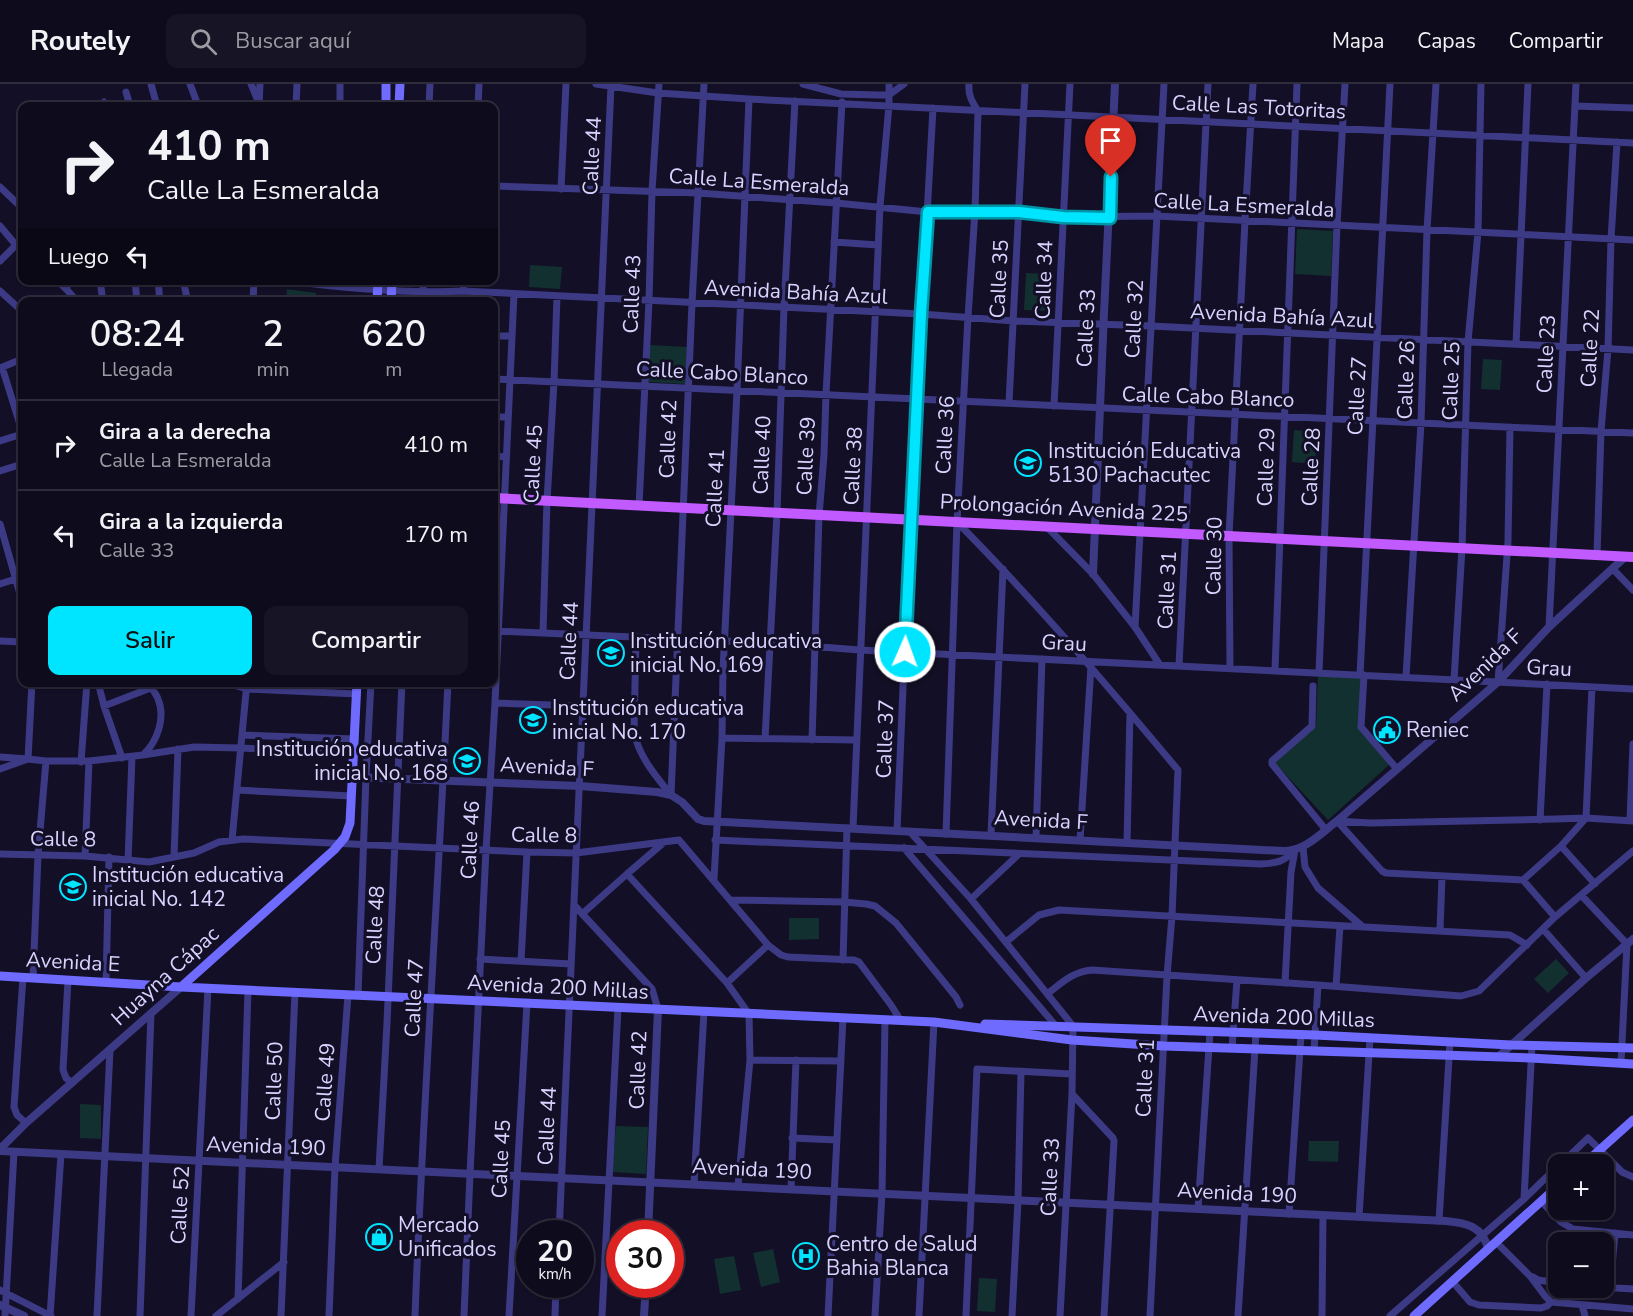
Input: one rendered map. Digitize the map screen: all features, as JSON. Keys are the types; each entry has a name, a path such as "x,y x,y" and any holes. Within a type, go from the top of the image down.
{"main road":[{"path":"386,84 386,102"},
{"path":"399,102 400,84"},
{"name":"Prolongación Avenida 225","path":"499,499 1629,557"},
{"name":"Huayna Cápac","path":"181,987 345,837 350,823 357,687"},
{"name":"Avenida E","path":"0,976 181,987"},
{"name":"Avenida 200 Millas","path":"181,987 900,1021 1633,1048"},
{"name":"Avenida 200 Millas","path":"934,1022 1072,1040 1164,1046 1531,1058 1633,1064"},
{"path":"1595,1154 1633,1120"},
{"path":"1414,1316 1548,1195"}],"street":[{"path":"151,84 156,102"},
{"path":"190,84 196,100"},
{"path":"251,84 258,102"},
{"path":"259,102 260,84"},
{"path":"296,102 297,84"},
{"path":"340,84 340,102"},
{"path":"429,102 430,84"},
{"path":"478,102 479,84"},
{"path":"561,189 566,84"},
{"name":"Calle Las Totoritas","path":"596,84 632,87 658,93 749,99 795,101 842,98 889,105 978,111 1633,143"},
{"name":"Calle 43","path":"639,506 652,191 659,84"},
{"name":"Calle 42","path":"671,795 688,388 704,84"},
{"path":"803,84 842,98 888,95 904,84"},
{"name":"Calle 39","path":"812,740 819,516 825,455 842,84"},
{"name":"Calle 38","path":"843,960 846,845 850,828 856,740 878,245 889,84"},
{"path":"969,84 972,102 978,111"},
{"name":"Calle 35","path":"1009,403 1025,84"},
{"name":"Calle 34","path":"1054,406 1070,84"},
{"name":"Calle 33","path":"1093,574 1115,84"},
{"name":"Calle 32","path":"1135,627 1164,84"},
{"name":"Calle 31","path":"1179,666 1208,84"},
{"name":"Calle 30","path":"1230,668 1229,536 1253,84"},
{"name":"Calle 29","path":"1275,670 1297,84"},
{"name":"Calle 28","path":"1319,673 1332,335 1345,84"},
{"name":"Calle 27","path":"1390,84 1366,543 1361,728 1397,769"},
{"name":"Calle 26","path":"1406,677 1422,423 1427,230 1436,84"},
{"name":"Calle 25","path":"1454,680 1462,548 1468,342 1478,232 1481,84"},
{"path":"1516,344 1528,84"},
{"name":"Calle 23","path":"1549,627 1576,84"},
{"name":"Calle 44","path":"559,1220 611,86"},
{"path":"126,92 129,102"},
{"name":"Calle 41","path":"714,879 749,99"},
{"name":"Calle 40","path":"765,739 795,101"},
{"path":"1575,106 1633,108"},
{"name":"Calle 37","path":"897,831 910,520 933,108"},
{"name":"Calle 36","path":"946,834 957,522 975,211 978,111"},
{"name":"Calle 22","path":"1597,555 1600,431 1608,349 1617,142"},
{"name":"Calle La Esmeralda","path":"498,186 698,193 880,206 928,212 1019,212 1063,217 1110,218 1156,216 1633,240"},
{"path":"0,187 18,204"},
{"path":"0,226 16,245 0,261"},
{"path":"834,242 878,245"},
{"path":"62,285 73,297"},
{"path":"67,285 67,290"},
{"name":"Avenida Bahía Azul","path":"378,285 391,296 464,291 921,314 1014,321 1633,350"},
{"path":"423,285 423,293"},
{"path":"464,285 464,291"},
{"path":"0,291 18,307"},
{"name":"Calle 46","path":"498,532 499,499 506,456 514,294"},
{"name":"Calle 45","path":"543,633 557,296"},
{"path":"498,336 512,336"},
{"path":"18,361 1,367 18,420"},
{"name":"Calle Cabo Blanco","path":"498,379 1633,433"},
{"path":"498,417 508,417"},
{"path":"1498,682 1507,551 1510,427"},
{"path":"0,441 18,434"},
{"path":"498,456 506,456"},
{"path":"0,471 18,465"},
{"path":"957,522 1003,569 1130,713 1126,843"},
{"path":"0,524 18,575"},
{"path":"1047,527 1093,574 1135,627 1160,665"},
{"name":"Avenida F","path":"352,777 580,786 657,792 671,795 682,802 698,819 704,821 1283,851 1299,849 1337,821 1498,682 1549,627 1629,557"},
{"path":"992,835 1003,569"},
{"path":"1613,569 1633,590"},
{"path":"0,584 18,578"},
{"name":"Grau","path":"498,631 999,656 1088,664 1275,670 1633,689"},
{"path":"636,638 634,733 637,747 671,795"},
{"path":"0,641 18,642"},
{"path":"1036,837 1042,659"},
{"path":"1080,840 1088,664"},
{"path":"1540,820 1547,684"},
{"path":"1313,686 1312,726 1272,761 1272,765 1326,830"},
{"path":"28,759 32,687"},
{"path":"85,856 87,687"},
{"path":"99,687 122,758"},
{"path":"104,706 148,687"},
{"path":"142,756 154,742 161,718 158,699 151,687"},
{"path":"232,840 247,687"},
{"path":"261,687 357,694"},
{"path":"364,844 371,687"},
{"name":"Calle 48","path":"379,1170 402,687"},
{"name":"Calle 47","path":"415,1316 448,687"},
{"name":"Calle 46","path":"464,1316 495,687"},
{"path":"1337,821 1382,871 1390,874 1523,880 1561,846 1586,818 1592,687"},
{"path":"495,703 582,706"},
{"name":"Calle 31","path":"1130,713 1178,770 1150,1316"},
{"path":"243,735 355,739"},
{"path":"722,738 856,740"},
{"path":"1337,821 1370,823 1586,818 1631,821 1633,744"},
{"path":"0,756 85,762 142,756 194,747 354,753"},
{"path":"174,857 178,749"},
{"path":"128,861 132,757"},
{"path":"0,769 28,759"},
{"path":"33,978 38,855 46,761"},
{"path":"237,790 351,796"},
{"path":"910,832 971,898 1073,1026"},
{"name":"Calle 8","path":"0,854 109,857 149,862 194,853 219,842 243,839 576,853 679,840 768,945 781,955 788,957 859,962 900,1021"},
{"path":"715,840 1261,864 1275,863 1288,858 1299,849"},
{"path":"582,914 663,843"},
{"name":"Calle 49","path":"329,1316 335,1167 364,844"},
{"path":"1561,846 1595,884"},
{"path":"904,848 1056,1026"},
{"path":"1285,983 1291,872 1299,849"},
{"path":"1299,849 1305,867 1318,888 1363,927"},
{"path":"1047,994 1074,974 1092,970 1469,995 1479,991 1555,917 1633,851"},
{"path":"521,961 527,852"},
{"path":"971,898 1019,854"},
{"path":"106,982 109,857"},
{"path":"627,874 727,983 749,1014 750,1060 738,1186"},
{"path":"1440,930 1442,877"},
{"path":"1523,880 1555,917"},
{"path":"1581,896 1630,942"},
{"path":"731,900 844,902 875,906 896,923 960,1005"},
{"name":"Calle 42","path":"574,905 652,989 658,1009 649,1220"},
{"path":"1006,942 1039,915 1059,910 1509,935 1527,945"},
{"path":"1336,986 1340,926"},
{"path":"1543,929 1586,978"},
{"path":"1498,1057 1630,942"},
{"path":"1621,1063 1630,942"},
{"path":"727,983 768,945"},
{"path":"480,959 571,964"},
{"path":"23,977 14,1107 26,1124"},
{"path":"68,980 63,1070 66,1078 72,1083"},
{"path":"1232,1048 1237,980"},
{"path":"1314,1051 1318,985"},
{"name":"Huayna Cápac","path":"0,1150 26,1124 181,987"},
{"name":"Calle 52","path":"191,1316 208,988"},
{"path":"238,1299 248,990"},
{"name":"Calle 50","path":"281,1316 295,992"},
{"name":"Calle 45","path":"509,1316 527,1003"},
{"path":"602,1316 618,1008"},
{"path":"694,1184 704,1011"},
{"path":"140,1316 151,1013"},
{"path":"828,1316 843,1018"},
{"path":"875,1316 882,1193 885,1020"},
{"path":"920,1316 934,1022"},
{"name":"Calle 33","path":"1060,1316 1072,1094 1073,1026"},
{"path":"1198,1209 1210,1032"},
{"path":"1238,1316 1256,1033"},
{"path":"1289,1214 1301,1035"},
{"path":"1359,1217 1370,1038"},
{"path":"1439,1221 1450,1042"},
{"path":"1524,1199 1532,1045"},
{"path":"97,1316 110,1050"},
{"path":"750,1060 841,1061"},
{"path":"791,1189 796,1060"},
{"path":"966,1316 977,1069 1071,1074"},
{"path":"1012,1316 1021,1072"},
{"path":"1072,1094 1114,1141 1104,1316"},
{"path":"792,1138 837,1140"},
{"path":"1571,1154 1588,1138 1622,1172 1633,1177"},
{"name":"Avenida 190","path":"0,1150 1439,1221 1469,1225 1483,1234"},
{"path":"14,1152 3,1291 4,1309 24,1316"},
{"path":"3,1291 50,1316 61,1154"},
{"path":"1390,1316 1548,1176"},
{"path":"1541,1202 1567,1226 1574,1229 1633,1234"},
{"path":"1322,1316 1323,1215"},
{"path":"1614,1244 1615,1233"},
{"path":"1483,1234 1486,1241 1530,1276 1548,1282"},
{"path":"216,1316 284,1262"},
{"path":"1530,1276 1551,1302 1633,1309"},
{"path":"1452,1281 1470,1302 1479,1305 1541,1308 1551,1302"},
{"path":"1614,1288 1633,1289"},
{"path":"555,1316 556,1298"},
{"path":"644,1316 645,1298"},
{"path":"1582,1305 1585,1316"}],"green space":[{"path":"1297,229 1333,231 1331,276 1295,274"},
{"path":"530,265 562,267 560,289 529,287"},
{"path":"1026,273 1051,274 1050,311 1024,310"},
{"path":"287,289 316,293 316,297 286,297"},
{"path":"649,345 687,347 685,384 647,382"},
{"path":"1483,359 1502,360 1500,390 1481,389"},
{"path":"1294,430 1318,432 1315,464 1292,462"},
{"path":"1318,675 1361,677 1359,729 1390,764 1328,820 1275,763 1316,726"},
{"path":"789,918 819,918 819,939 789,940"},
{"path":"1556,959 1569,973 1548,993 1534,979"},
{"path":"80,1104 101,1105 101,1139 80,1138"},
{"path":"616,1126 648,1127 646,1174 612,1172"},
{"path":"1309,1141 1339,1141 1338,1162 1308,1161"},
{"path":"773,1249 780,1282 761,1287 753,1253"},
{"path":"734,1256 741,1290 720,1294 714,1259"},
{"path":"979,1278 997,1279 995,1312 977,1311"}],"place":[{"name":"Institución Educativa 5130 Pachacutec","path":"1028,463"},
{"name":"Institución educativa inicial No. 169","path":"611,653"},
{"name":"Institución educativa inicial No. 170","path":"533,720"},
{"name":"Reniec","path":"1387,730"},
{"name":"Institución educativa inicial No. 168","path":"467,761"},
{"name":"Institución educativa inicial No. 142","path":"73,887"},
{"name":"Mercado Unificados","path":"379,1237"},
{"name":"Centro de Salud Bahia Blanca","path":"806,1256"}],"route":[{"path":"905,652 928,212 1019,212 1063,217 1110,218 1111,177"}]}
